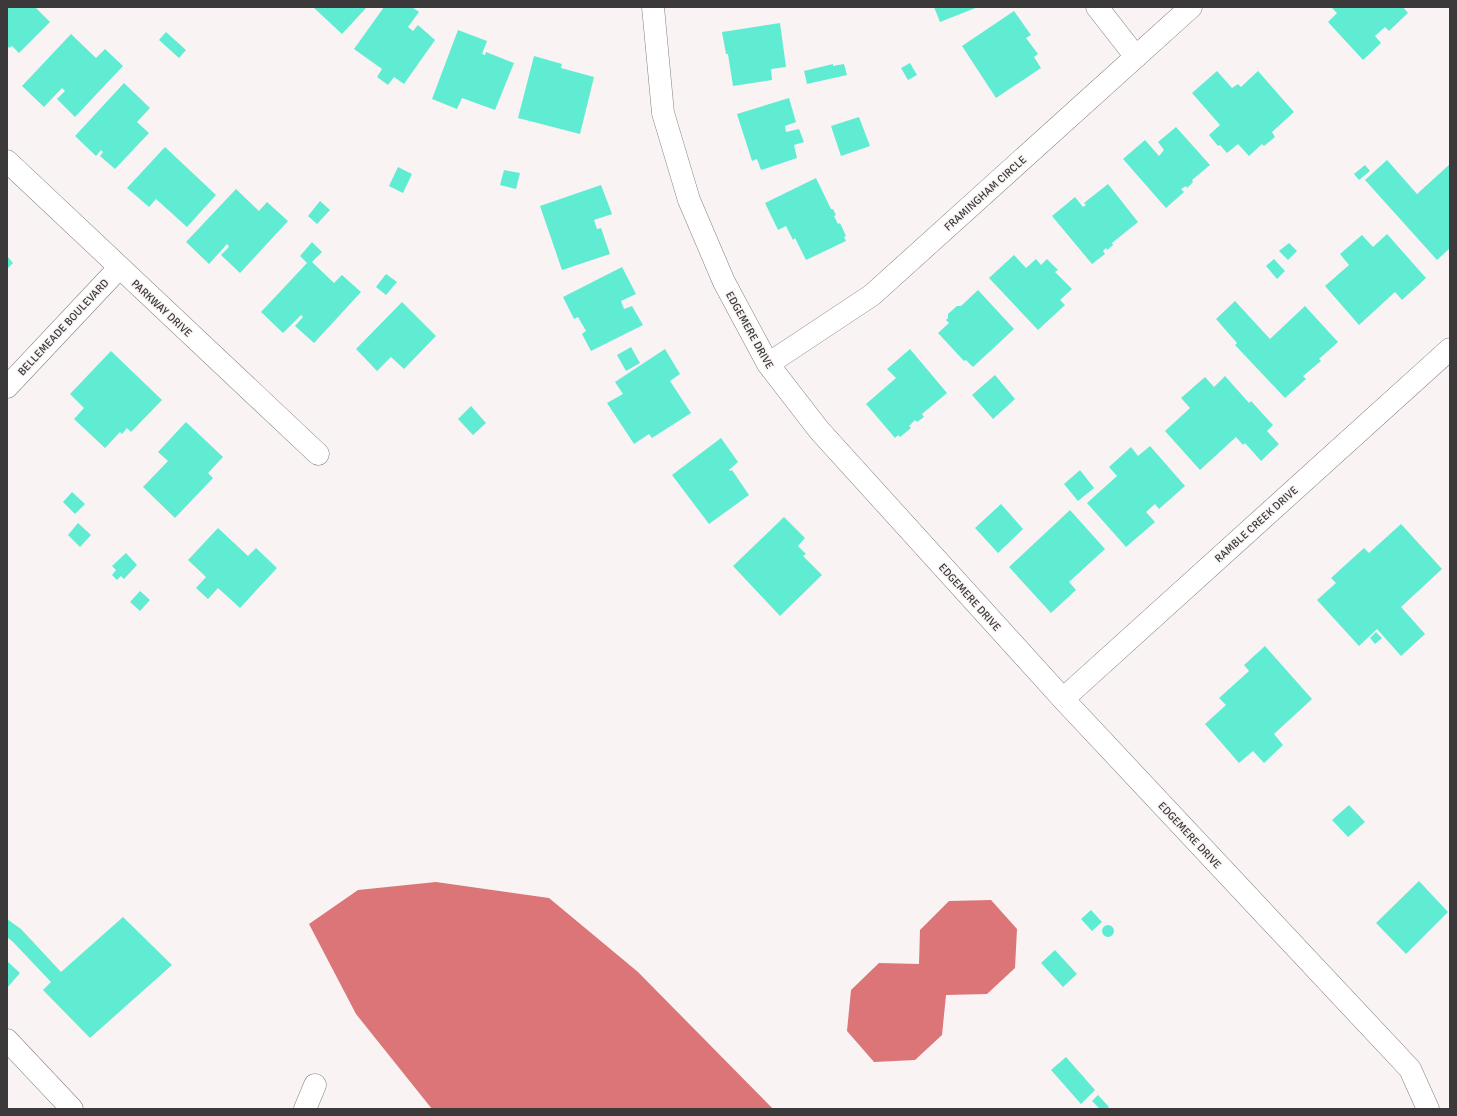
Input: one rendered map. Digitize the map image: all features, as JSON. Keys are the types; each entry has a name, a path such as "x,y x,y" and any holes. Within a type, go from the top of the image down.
{"street":[{"name":"EDGEMERE DRIVE","path":"653,7 664,113 689,200 724,282 768,364 819,430 1063,699 1410,1069 1428,1109"},
{"path":"1097,7 1136,57"},
{"name":"FRAMINGHAM CIRCLE","path":"768,364 872,295 1191,7"},
{"name":"PARKWAY DRIVE","path":"7,162 318,454"},
{"name":"BELLEMEADE BOULEVARD","path":"7,387 119,268"},
{"name":"RAMBLE CREEK DRIVE","path":"1063,699 1450,349"},
{"path":"7,1040 72,1109"},
{"path":"305,1109 315,1085"}],"shaded area":[{"path":"436,882 549,898 638,972 773,1109 432,1109 356,1014 309,924 358,890"},
{"path":"991,900 1017,929 1015,968 987,994 946,995 942,1035 915,1060 874,1062 847,1031 851,990 879,963 919,964 920,930 949,901"}],"building":[{"path":"7,7 35,7 50,22 19,53 12,46 9,48 7,45"},
{"path":"313,7 367,7 342,34"},
{"path":"384,7 412,7 419,12 408,27 413,31 418,25 435,40 404,84 394,77 388,85 377,77 382,69 354,49"},
{"path":"934,7 978,7 940,22"},
{"path":"1331,7 1403,7 1408,13 1389,31 1385,27 1375,36 1381,43 1363,60 1328,22 1337,13"},
{"path":"1014,11 1031,35 1026,38 1038,54 1034,57 1041,68 996,98 962,46"},
{"path":"780,23 786,67 771,69 772,80 733,86 728,54 726,54 722,32"},
{"path":"458,30 487,41 482,54 485,55 486,52 514,63 495,110 462,98 457,109 432,99"},
{"path":"166,32 186,50 179,58 159,40"},
{"path":"71,34 96,58 105,49 123,66 75,117 57,99 65,91 62,88 44,107 22,86"},
{"path":"534,56 562,64 561,68 594,77 580,134 518,118"},
{"path":"910,63 917,75 908,80 901,68"},
{"path":"833,64 833,66 844,64 847,75 807,84 804,71"},
{"path":"1217,71 1232,88 1238,84 1241,87 1258,71 1294,112 1272,132 1275,137 1264,146 1262,144 1249,156 1238,144 1227,153 1220,145 1218,146 1209,135 1220,125 1192,93"},
{"path":"124,83 150,108 137,122 149,133 115,169 100,156 103,152 101,150 96,156 75,136"},
{"path":"789,98 796,122 785,126 786,132 799,129 804,142 794,145 797,158 761,170 757,159 752,161 737,114"},
{"path":"859,117 870,146 841,156 831,126"},
{"path":"1176,127 1210,165 1192,180 1193,182 1187,188 1186,186 1181,189 1184,192 1166,208 1123,159 1145,140 1159,156 1164,150 1158,142"},
{"path":"165,147 216,195 187,227 156,199 149,207 127,188"},
{"path":"1387,160 1417,194 1450,164 1450,248 1437,260 1365,180"},
{"path":"1365,165 1370,171 1359,180 1354,174"},
{"path":"398,167 412,174 403,193 389,186"},
{"path":"504,170 520,173 516,189 500,185"},
{"path":"816,178 831,209 833,209 836,215 834,216 838,224 840,223 846,236 844,237 846,241 806,260 795,238 793,240 786,226 778,230 765,203"},
{"path":"1108,184 1138,222 1112,243 1113,245 1107,250 1106,248 1103,251 1105,254 1092,264 1052,216 1075,197 1083,207 1086,205 1084,203"},
{"path":"601,185 612,214 594,220 597,229 601,228 610,254 562,270 540,206"},
{"path":"236,189 259,211 267,202 288,221 240,273 221,255 229,247 227,244 209,264 186,242"},
{"path":"320,201 330,210 317,224 308,216"},
{"path":"1387,234 1426,278 1402,300 1395,292 1359,325 1325,286 1349,265 1340,254 1362,235 1373,247"},
{"path":"312,242 322,252 312,262 334,283 342,275 361,292 314,343 295,326 303,317 301,315 283,333 261,312 307,263 300,256"},
{"path":"1289,243 1297,251 1288,260 1279,251"},
{"path":"1014,255 1026,268 1036,259 1041,265 1047,259 1058,270 1055,272 1072,289 1060,300 1065,305 1038,330 989,278"},
{"path":"7,256 13,263 7,269"},
{"path":"1274,259 1285,271 1277,279 1266,266"},
{"path":"622,267 636,294 621,301 624,309 632,306 643,325 591,351 582,334 586,331 578,317 574,319 563,297"},
{"path":"386,274 397,282 386,295 376,287"},
{"path":"978,290 1014,329 973,367 966,360 964,361 938,333 949,323 946,320 948,318 948,314 957,306 961,306"},
{"path":"1235,301 1270,339 1305,306 1338,342 1319,359 1321,361 1303,376 1306,379 1285,398 1235,345 1237,343 1216,319"},
{"path":"402,302 436,336 404,369 391,357 377,371 356,349"},
{"path":"631,347 640,363 626,371 617,355"},
{"path":"665,349 680,374 670,381 691,413 652,438 649,434 634,444 607,403 623,394 615,382"},
{"path":"910,349 947,393 922,414 924,417 917,422 915,420 909,426 911,428 900,437 898,435 895,438 866,404 896,378 887,369"},
{"path":"111,351 162,400 131,432 127,428 122,434 120,432 105,448 74,419 84,408 70,394"},
{"path":"995,375 1015,399 993,419 972,395"},
{"path":"1225,376 1249,403 1251,401 1273,425 1267,431 1279,444 1261,461 1245,443 1243,445 1236,437 1200,470 1165,431 1190,408 1181,398 1205,377 1214,387"},
{"path":"471,406 486,423 473,435 458,419"},
{"path":"186,422 223,457 208,473 213,478 175,518 143,487 168,461 158,452"},
{"path":"721,438 738,462 729,470 732,470 749,495 709,524 672,475"},
{"path":"1150,446 1185,486 1159,509 1155,504 1146,512 1155,522 1126,547 1087,503 1117,476 1109,467 1131,447 1138,456"},
{"path":"1080,470 1094,488 1078,501 1064,484"},
{"path":"72,492 85,504 75,514 63,502"},
{"path":"1001,504 1023,529 998,553 975,528"},
{"path":"1070,510 1105,549 1069,582 1076,590 1051,613 1009,567"},
{"path":"784,517 805,538 798,546 806,554 803,556 822,575 780,616 733,566"},
{"path":"78,523 91,535 80,547 68,535"},
{"path":"1401,524 1442,569 1401,607 1425,634 1401,656 1377,629 1359,646 1317,600 1336,583 1331,578 1364,548 1369,553"},
{"path":"218,528 248,556 256,548 277,568 240,608 218,588 208,599 196,588 206,577 188,560"},
{"path":"126,553 137,565 124,579 121,576 117,580 112,575 116,570 112,566"},
{"path":"140,591 150,600 140,611 130,602"},
{"path":"1376,632 1382,638 1375,644 1370,638"},
{"path":"1265,646 1312,699 1274,734 1283,745 1264,763 1253,751 1239,763 1205,724 1226,705 1219,698 1249,671 1244,665"},
{"path":"1349,805 1365,822 1348,837 1332,820"},
{"path":"1419,881 1448,912 1406,954 1376,923"},
{"path":"1091,910 1102,922 1092,931 1081,919"},
{"path":"123,917 172,965 90,1038 43,990 51,982 7,937 7,919 21,929 61,972"},
{"path":"1106,925 1110,925 1114,931 1110,937 1106,937 1102,933 1102,929"},
{"path":"1055,950 1077,974 1063,987 1041,963"},
{"path":"7,961 20,973 7,988"},
{"path":"1066,1057 1095,1090 1081,1104 1051,1070"},
{"path":"1098,1095 1109,1107 1106,1109 1100,1109 1092,1101"}]}
